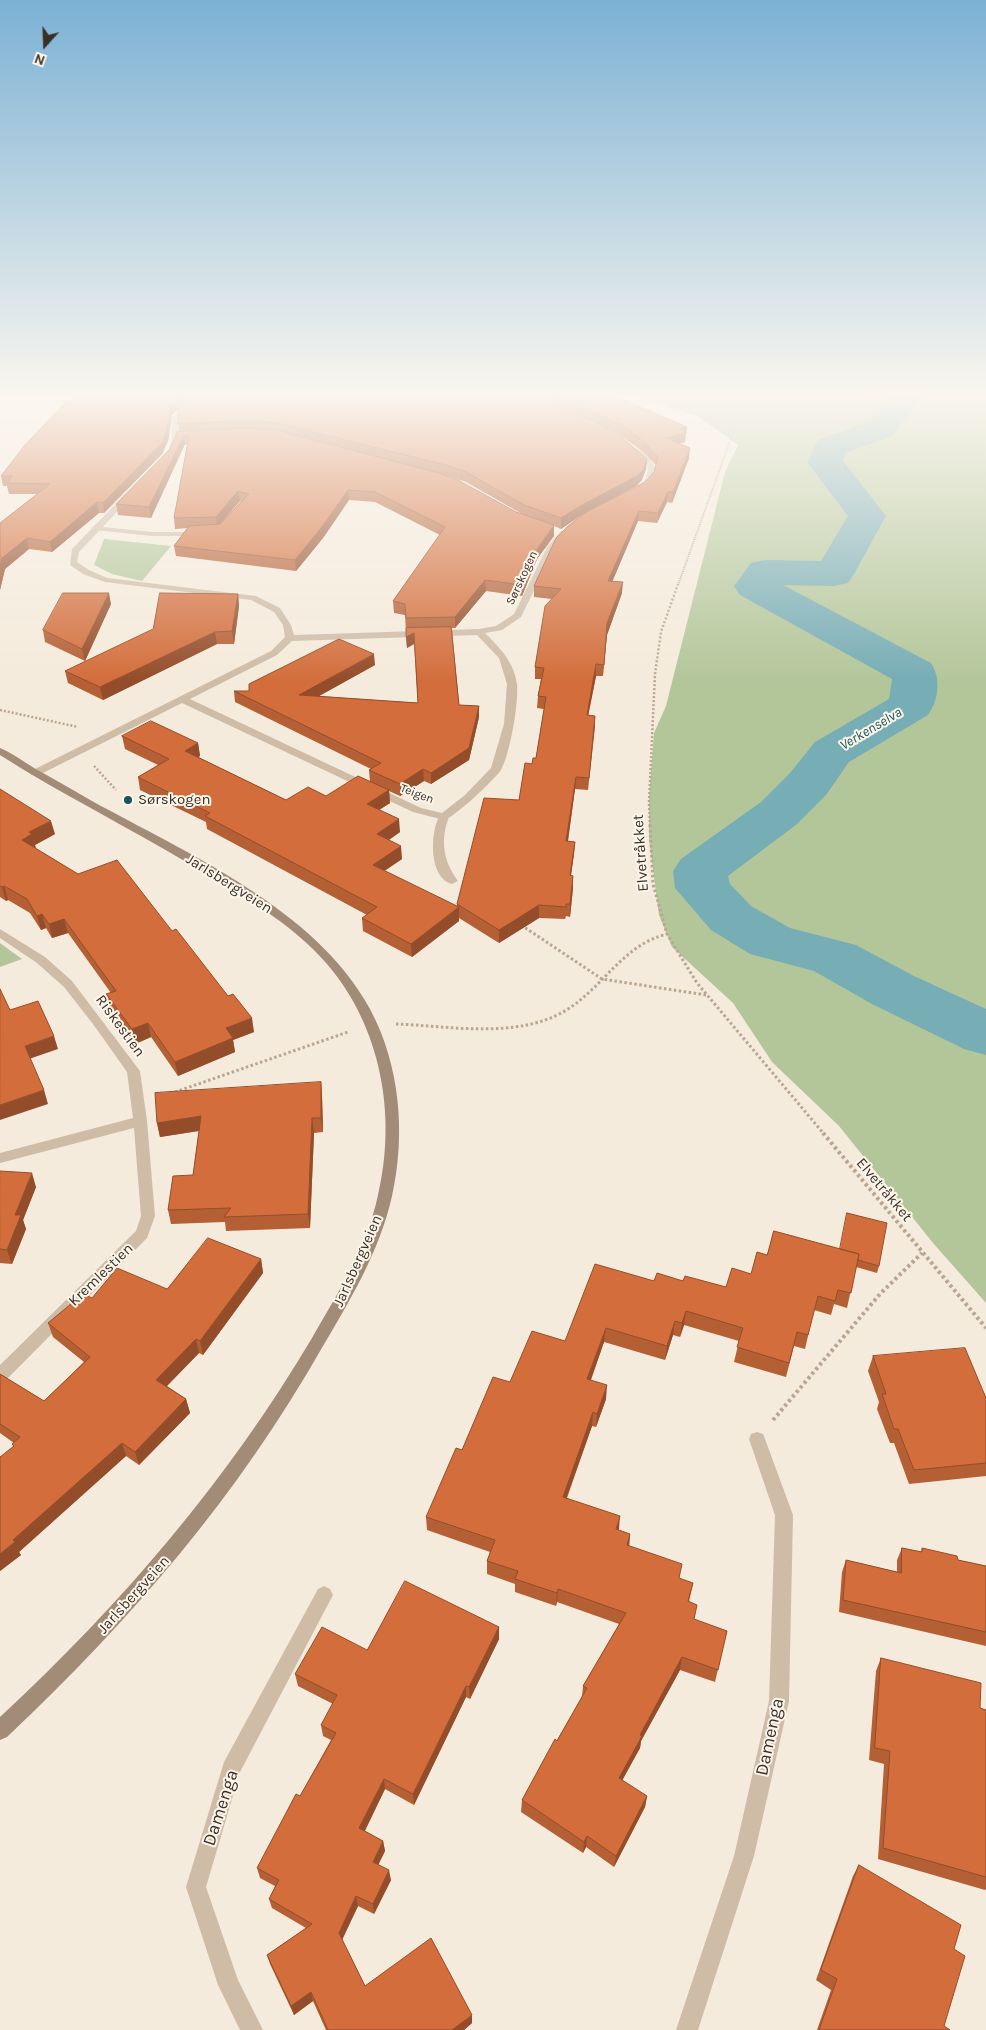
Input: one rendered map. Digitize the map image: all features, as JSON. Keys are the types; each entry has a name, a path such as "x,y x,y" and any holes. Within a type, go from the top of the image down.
{"main road":[{"name":"Jarlsbergveien","path":"0,751 34,773 205,868 286,920 314,942 334,965 361,1002 390,1076 394,1113 389,1179 378,1224 357,1272 309,1359 268,1423 223,1487 159,1569 93,1640 0,1730"}],"street":[{"path":"34,773 274,653 290,638 287,625 277,610 253,598 213,591 104,580 86,572 73,563 75,551 133,491"},
{"path":"634,493 638,491"},
{"path":"96,528 152,534 210,532"},
{"name":"Sørskogen","path":"290,638 479,632 499,628 518,615 528,598 541,565 551,547 566,531 554,531"},
{"name":"Teigen","path":"182,699 417,810 444,817 469,797 496,769 509,724 512,684 503,657 479,632"},
{"path":"444,817 440,825 439,857 441,867 452,881"},
{"name":"Riskestien","path":"0,933 13,939 42,960 68,984 133,1071 140,1121"},
{"path":"0,1158 140,1121"},
{"name":"Kremlestien","path":"0,1375 142,1234 148,1216 140,1121"},
{"name":"Damenga","path":"687,2030 744,1856 779,1701 784,1515 757,1438"},
{"name":"Damenga","path":"252,2030 230,1985 196,1887 231,1769 324,1595"}],"path":[{"name":"Elvetråkket","path":"711,491 668,611 657,651 649,802 651,858 657,904 667,934 696,982 986,1328"},
{"path":"0,710 15,715 86,729 109,737"},
{"path":"79,751 116,790"},
{"path":"515,921 602,979 707,996"},
{"path":"390,1024 491,1028 544,1021 567,1010 641,943 667,934"},
{"path":"139,1104 351,1031"},
{"path":"757,1438 880,1294 922,1253"}],"green space":[{"path":"720,491 986,491 986,1303 933,1243 839,1126 772,1062 733,1003 672,947 659,915 649,839 649,796 654,733 666,706"},
{"path":"104,539 171,546 142,581 112,574 94,565"},
{"path":"0,943 22,959 0,967"}],"building":[{"path":"41,491 115,491 103,503 97,502 50,542 27,538 2,558 0,568 0,523"},
{"path":"129,491 157,491 149,507 116,504"},
{"path":"179,491 347,491 322,527 295,560 174,546 189,526 220,524 249,494 238,491 216,517 174,518"},
{"path":"358,491 477,491 516,512 554,525 538,548 522,585 485,580 455,617 406,618 405,604 393,601 445,527 375,492"},
{"path":"499,491 609,491 561,518 524,505"},
{"path":"628,491 673,491 668,492 658,513 639,511 608,581 623,582 607,623 604,665 596,664 587,715 595,716 589,778 576,777 566,841 575,842 570,875 573,876 570,904 566,904 566,907 539,905 499,930 457,904 484,798 519,800 525,763 532,764 533,758 536,758 546,697 538,696 544,668 535,667 545,606 561,589 534,586 556,538 588,511"},
{"path":"63,593 109,593 82,649 43,630"},
{"path":"160,593 238,594 232,631 215,632 100,687 65,671 153,629"},
{"path":"451,627 459,705 479,706 469,748 431,773 423,769 400,784 369,770 381,763 234,691 249,691 249,684 339,639 374,654 299,695 418,703 414,633 406,637 406,628"},
{"path":"151,721 198,743 185,751 286,800 308,787 326,796 358,776 389,790 367,804 399,819 377,834 401,846 373,865 459,907 411,944 362,918 377,907 205,816 210,813 138,777 169,759 122,736"},
{"path":"0,789 51,821 29,832 32,834 22,840 78,874 117,860 172,931 176,929 228,996 233,994 252,1018 226,1028 233,1038 175,1062 148,1023 132,1029 106,994 116,991 64,919 49,924 42,914 37,916 27,899 4,886 0,886"},
{"path":"0,989 10,1010 38,1001 54,1036 25,1046 44,1090 0,1105"},
{"path":"321,1082 321,1118 312,1118 308,1214 224,1217 231,1208 168,1210 173,1176 193,1175 201,1116 157,1123 155,1093"},
{"path":"0,1171 32,1173 15,1215 21,1215 7,1250 0,1249"},
{"path":"847,1213 887,1223 879,1266 858,1260 859,1254 840,1249"},
{"path":"774,1231 859,1254 851,1293 838,1290 835,1301 818,1296 808,1335 797,1332 789,1363 737,1347 743,1328 686,1311 682,1323 675,1321 667,1346 606,1328 587,1379 607,1385 597,1414 593,1412 563,1497 620,1516 616,1529 630,1534 627,1545 682,1564 679,1578 693,1583 688,1601 697,1605 694,1619 727,1631 718,1670 682,1657 640,1735 642,1736 619,1778 647,1796 616,1856 587,1836 584,1842 522,1800 555,1739 557,1741 587,1688 583,1686 626,1613 558,1589 557,1593 515,1579 518,1571 487,1561 495,1540 426,1517 456,1448 462,1450 493,1377 510,1382 532,1331 565,1341 595,1264 654,1281 657,1273 683,1281 685,1276 726,1287 732,1268 751,1274 757,1252 767,1255"},
{"path":"208,1238 261,1259 200,1341 196,1339 156,1380 186,1399 135,1452 122,1443 13,1540 15,1542 0,1554 0,1457 14,1446 12,1444 20,1437 0,1424 0,1374 44,1401 90,1357 48,1323 83,1294 92,1298 117,1268 167,1289"},
{"path":"965,1348 986,1398 986,1463 914,1470 898,1429 894,1429 882,1394 886,1394 873,1356"},
{"path":"902,1548 922,1552 922,1548 957,1556 958,1560 986,1566 986,1632 843,1600 846,1560 901,1573"},
{"path":"405,1581 499,1627 469,1687 466,1686 413,1794 384,1779 359,1828 383,1841 373,1862 389,1870 373,1904 356,1896 339,1933 365,1986 431,1938 472,2015 452,2030 328,2030 311,1992 291,2006 267,1955 312,1924 269,1899 279,1880 257,1868 296,1794 300,1796 336,1733 321,1725 337,1695 295,1674 322,1627 367,1650"},
{"path":"881,1658 981,1683 980,1708 986,1710 986,1877 883,1848 890,1751 875,1748"},
{"path":"859,1865 961,1925 954,1949 965,1956 944,2026 950,2030 819,2030 837,1979 821,1970"}],"waterway":[{"name":"Verkenselva","path":"847,491 867,516 834,574 765,572 755,586 915,673 912,705 832,752 808,784 779,813 700,871 703,888 731,918 770,941 835,958 893,990 986,1034"}],"place":[{"name":"Sørskogen","path":"128,800"}]}
